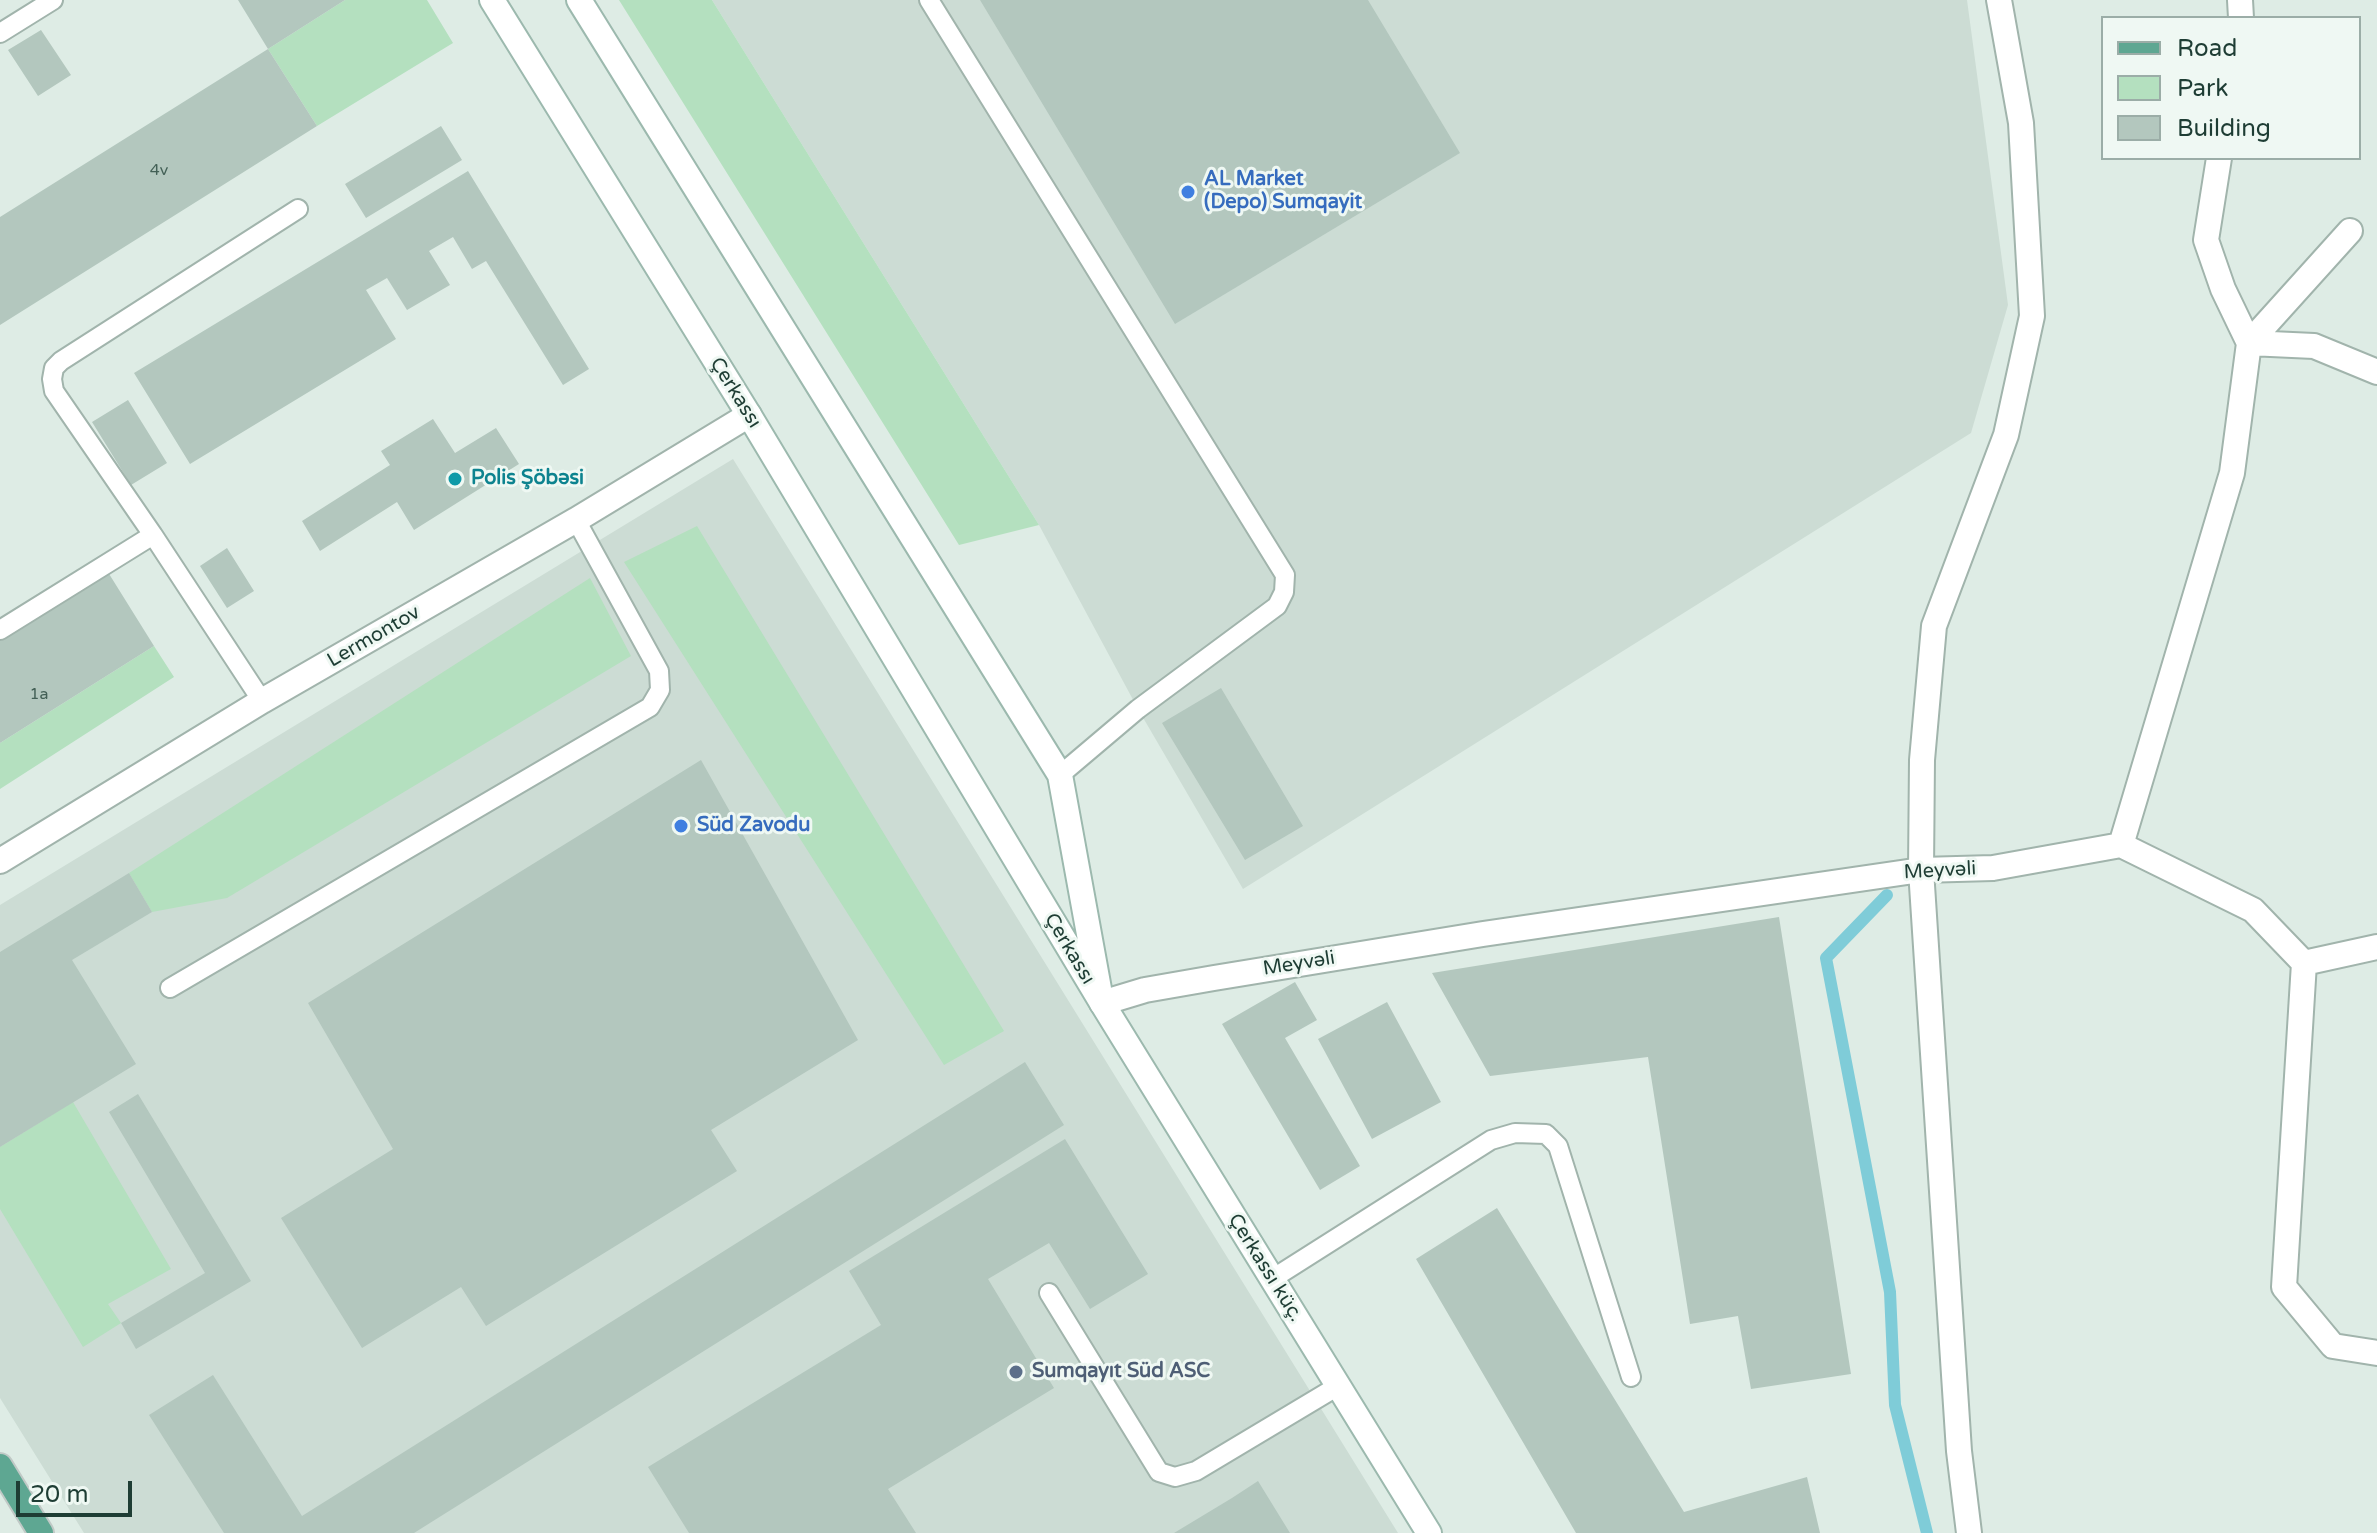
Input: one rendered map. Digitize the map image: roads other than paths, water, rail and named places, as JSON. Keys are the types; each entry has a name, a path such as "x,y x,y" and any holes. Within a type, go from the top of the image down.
{"main road":[{"path":"0,1466 41,1533"}],"street":[{"name":"Çerkassı","path":"492,0 749,415 1102,1003"},
{"name":"Çerkassı","path":"579,0 1060,775 1102,1003"},
{"path":"1969,1533 1959,1451 1921,870 1922,760 1934,626 2006,435 2032,316 2021,123 1999,0"},
{"path":"2219,160 2206,240 2223,289 2249,343 2232,473 2121,845 2253,910 2304,963 2284,1287 2333,1346 2377,1353"},
{"path":"2249,343 2350,231"},
{"path":"2249,343 2314,346 2377,372"},
{"name":"Lermontov","path":"0,861 262,701 576,520 749,415"},
{"name":"Meyvəli","path":"1102,1003 1145,990 1318,961 1921,870 1993,868 2121,845"},
{"path":"2304,963 2377,947"},
{"name":"Çerkassı küç.","path":"1102,1003 1425,1532"}],"lane":[{"path":"0,33 53,0"},
{"path":"929,0 1285,575 1284,592 1277,606 1138,709 1060,775"},
{"path":"262,701 54,391 52,379 54,368 61,361 298,209"},
{"path":"170,988 650,707 660,690 659,671 576,520"},
{"path":"0,630 153,535"},
{"path":"1272,1279 1491,1140 1515,1133 1546,1134 1558,1146 1631,1377"},
{"path":"1049,1293 1159,1472 1175,1477 1196,1471 1338,1386"}],"waterway":[{"path":"1887,895 1826,958 1890,1292 1895,1405 1927,1533"}],"place":[{"name":"AL Market (Depo) Sumqayit","path":"1188,192"},
{"name":"Polis Şöbəsi","path":"455,479"},
{"name":"Süd Zavodu","path":"681,826"},
{"name":"Sumqayıt Süd ASC","path":"1016,1372"}]}
